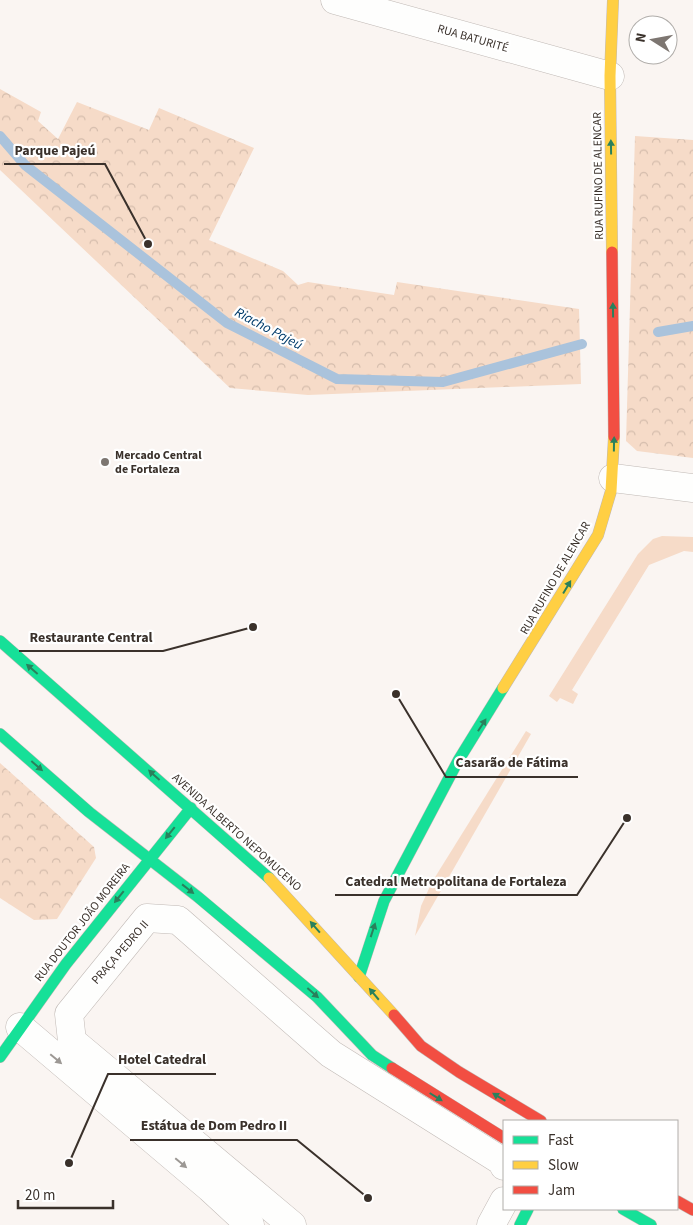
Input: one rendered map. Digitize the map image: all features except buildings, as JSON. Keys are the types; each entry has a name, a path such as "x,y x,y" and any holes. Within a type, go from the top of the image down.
{"main road":[{"name":"RUA RUFINO DE ALENCAR","path":"359,977 384,901 454,770 598,535 608,510 613,478 610,76 613,0"},
{"name":"AVENIDA ALBERTO NEPOMUCENO","path":"0,641 280,887 421,1046 459,1072 539,1120"},
{"path":"0,734 89,812 150,859 317,997 372,1055 503,1137"},
{"name":"RUA DOUTOR JOÃO MOREIRA","path":"0,1057 20,1026 66,964 191,808"},
{"path":"678,1202 693,1210"},
{"path":"520,1225 528,1210"},
{"path":"625,1210 651,1225"}],"street":[{"name":"RUA BATURITÉ","path":"335,0 610,76"},
{"path":"613,478 693,488"},
{"name":"PRAÇA PEDRO II","path":"292,1225 72,1041 69,1014 147,918 178,920 331,1054 503,1162"},
{"path":"20,1026 210,1188 250,1225"},
{"path":"491,1225 503,1203"}],"green space":[{"path":"0,89 41,112 38,121 58,139 77,102 149,130 159,108 254,148 209,240 283,271 298,285 308,282 394,295 397,282 579,309 581,384 308,395 230,388 0,170"},
{"path":"635,136 693,140 693,458 637,451 626,441"},
{"path":"662,536 693,537 693,552 684,551 649,565 572,690 578,694 573,704 560,698 557,702 549,696 638,554 653,539"},
{"path":"526,731 531,734 415,936 421,906 432,882"},
{"path":"0,763 94,847 96,858 57,919 34,920 0,898"}],"waterway":[{"name":"Riacho Pajeú","path":"0,136 25,165 227,323 337,379 443,382 582,344"},
{"name":"Riacho Pajeú","path":"658,332 693,326"}],"traffic: fast":[{"path":"0,641 269,878"},
{"path":"359,977 384,901 458,761 503,688"},
{"path":"0,734 89,812 198,897 317,997 372,1055 392,1068"},
{"path":"0,1057 66,964 191,808"},
{"path":"520,1225 528,1210"},
{"path":"625,1210 651,1225"}],"traffic: slow":[{"path":"612,252 610,76 613,0"},
{"path":"503,688 598,535 611,491 614,437"},
{"path":"269,878 394,1015"}],"traffic: jam":[{"path":"612,252 614,437"},
{"path":"394,1015 421,1046 459,1072 539,1120"},
{"path":"392,1068 503,1137"},
{"path":"678,1202 693,1210"}],"place":[{"name":"Parque Pajeú","path":"148,244"},
{"name":"Mercado Central de Fortaleza","path":"105,462"},
{"name":"Restaurante Central","path":"253,627"},
{"name":"Casarão de Fátima","path":"396,694"},
{"name":"Catedral Metropolitana de Fortaleza","path":"627,818"},
{"name":"Hotel Catedral","path":"69,1163"},
{"name":"Estátua de Dom Pedro II","path":"368,1198"}]}
